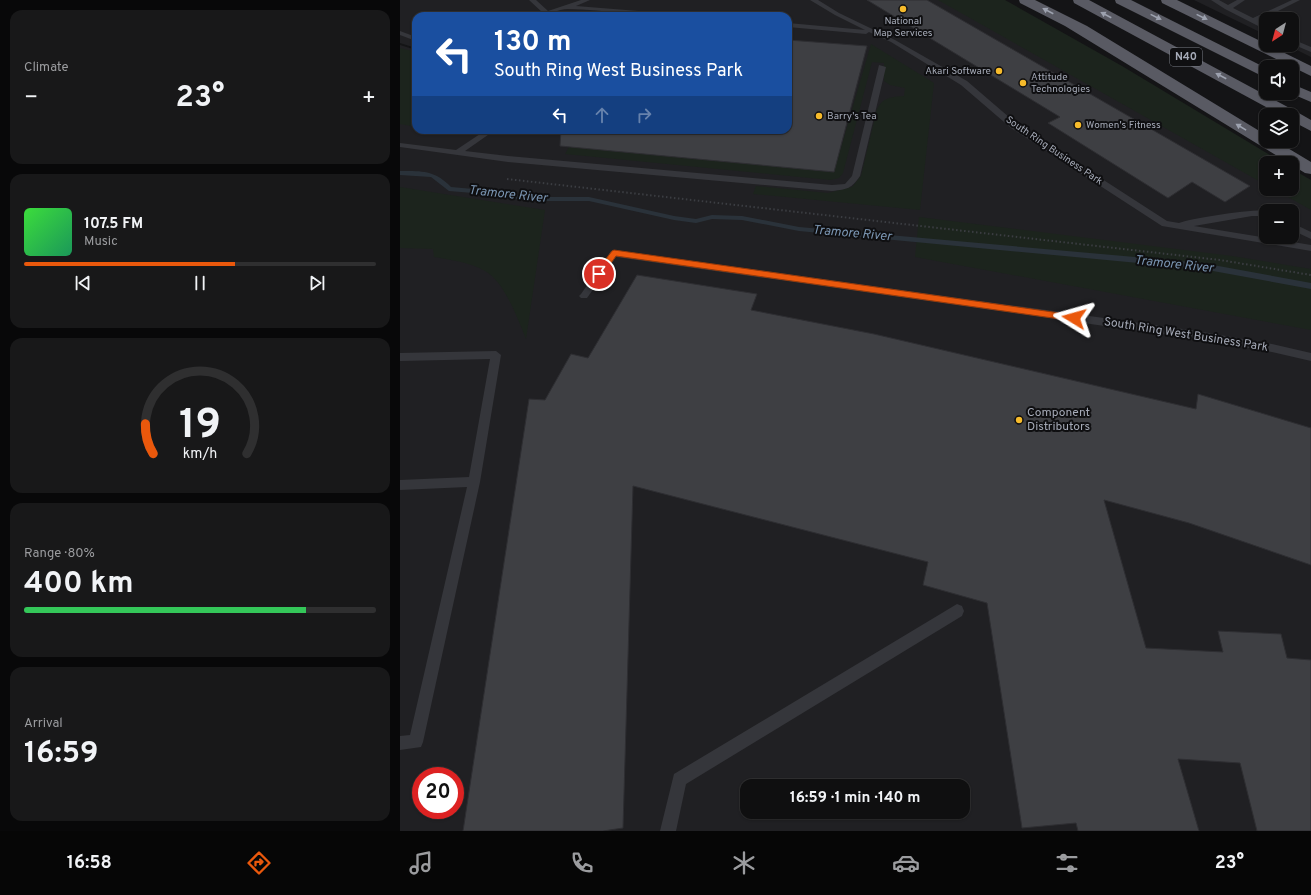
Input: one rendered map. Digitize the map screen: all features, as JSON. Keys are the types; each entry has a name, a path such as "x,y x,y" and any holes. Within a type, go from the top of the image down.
{"highway":[{"path":"1025,0 1186,83 1259,125"},
{"name":"N40","path":"1079,0 1279,108"},
{"name":"N40","path":"1121,0 1259,70"},
{"path":"1167,0 1311,72"},
{"path":"1070,23 1311,169"},
{"path":"1299,92 1311,98"},
{"name":"N40","path":"1299,119 1311,126"},
{"path":"1299,148 1311,155"}],"lane":[{"path":"532,0 546,12"},
{"path":"550,12 587,0"},
{"name":"South Ring Business Park","path":"813,0 837,14 877,32 964,83 1014,126 1158,220 1173,227 1311,248"},
{"path":"1214,0 1259,24"},
{"path":"1227,8 1242,0"},
{"path":"1253,21 1297,0"},
{"path":"566,7 627,12"},
{"path":"792,25 877,32"},
{"path":"400,33 412,38"},
{"path":"1299,44 1311,50"},
{"path":"400,145 457,153 832,188 848,186 856,176 882,67"},
{"path":"457,153 485,134"},
{"path":"1173,227 1259,213"},
{"path":"1299,230 1311,236"},
{"name":"South Ring West Business Park","path":"584,296 614,253 1197,335 1272,348 1311,357"},
{"path":"400,357 496,355 474,482 416,742 400,743"},
{"path":"400,485 474,482"},
{"path":"668,831 680,779 957,611"}],"path":[{"path":"505,179 1220,260 1311,275"}],"shaded area":[{"path":"400,0 970,0 1259,161 1259,196 1299,196 1299,190 1311,191 1311,831 400,831 400,45 412,49 412,134 792,134 792,12 412,12 412,47 400,43"},
{"path":"938,0 1005,0 1122,66 1271,156 1259,156 1259,181"},
{"path":"1194,0 1311,0 1311,57 1299,51 1299,12 1259,12 1259,32"},
{"path":"871,44 934,83 920,210 753,194 756,186 828,193 852,187 861,176 879,105 892,97 904,96 905,88 890,85 884,81 884,63 872,62 843,173 839,178 830,180 565,154 569,147 834,172"},
{"path":"400,48 412,51 412,126 400,124"},
{"path":"1299,173 1311,180 1311,210 1286,196 1299,196"},
{"path":"400,187 545,210 526,339 510,301 492,276 473,265 434,257 433,249 400,248"},
{"path":"919,217 1232,256 1311,269 1311,330 915,257"}],"building":[{"path":"867,0 927,0 1250,186 1225,202 1192,182 1168,198 1048,123 1060,117"},
{"name":"Barry's Tea","path":"792,40 867,46 834,172 560,146 561,134 792,134"},
{"path":"637,275 757,294 751,310 874,334 1196,409 1198,394 1311,428 1311,565 1189,523 1104,500 1146,648 1223,652 1218,631 1281,634 1287,658 1311,660 1311,831 1257,831 1240,763 1178,759 1199,831 1078,831 1076,823 1022,828 987,603 923,585 928,562 633,486 623,828 603,831 463,831 529,399 545,400 571,354 588,358"}],"waterway":[{"name":"Tramore River","path":"400,173 428,174 444,183 449,189 485,192 528,199 589,199 674,218 696,221 712,217 742,218 799,229 1202,266 1311,286"}],"place":[{"name":"National Map Services","path":"903,9"},
{"name":"Akari Software","path":"999,71"},
{"name":"Attitude Technologies","path":"1023,83"},
{"name":"Barry's Tea","path":"819,116"},
{"name":"Women's Fitness","path":"1078,125"},
{"name":"Component Distributors","path":"1019,420"}],"route":[{"path":"599,274 614,253 1074,318"}]}
